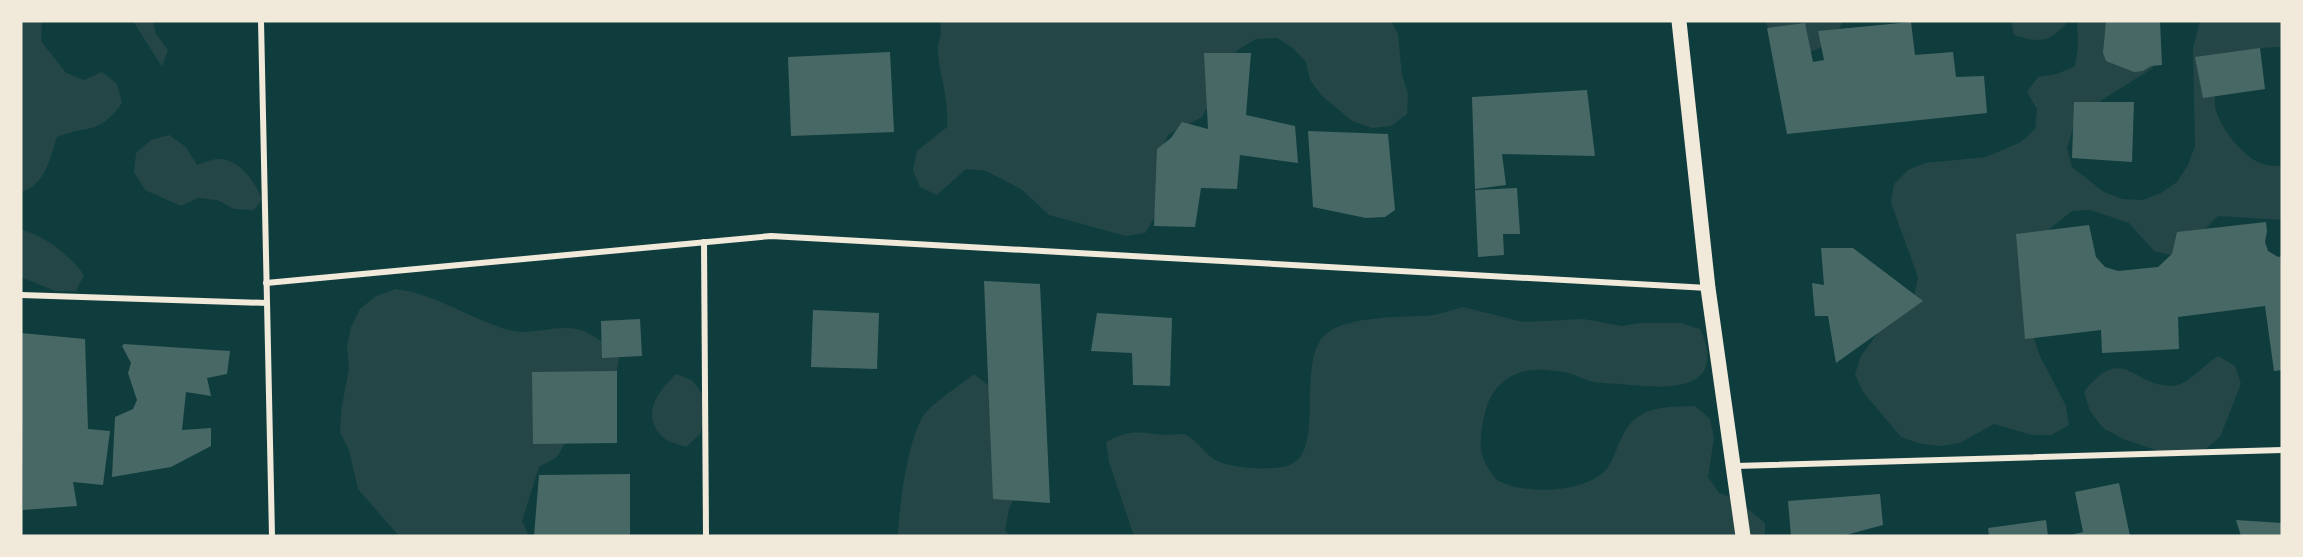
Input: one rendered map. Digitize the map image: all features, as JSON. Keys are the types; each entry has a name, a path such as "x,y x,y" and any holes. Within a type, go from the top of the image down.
{"main road":[{"path":"1679,21 1708,288 1743,536"}],"street":[{"path":"261,21 272,536"},
{"path":"266,283 771,236 1708,288"},
{"path":"704,242 706,536"},
{"path":"21,296 267,303"},
{"path":"1734,466 2282,450"}],"shaded area":[{"path":"21,21 42,21 41,41 66,73 84,80 102,72 117,84 122,103 100,125 57,137 49,162 41,177 36,184 21,192"},
{"path":"133,21 153,21 156,34 168,50 162,67"},
{"path":"939,21 1391,21 1398,34 1402,75 1408,94 1407,114 1391,126 1372,128 1352,121 1322,96 1310,80 1306,62 1293,48 1277,38 1256,39 1239,49 1225,62 1212,99 1202,117 1168,135 1160,154 1156,215 1145,233 1126,236 1049,215 1021,189 986,171 966,169 937,195 920,187 913,170 917,151 947,127 947,106 938,52 941,30"},
{"path":"1764,21 1843,21 1829,41 1808,52 1780,44"},
{"path":"2011,21 2067,21 2067,23 2049,38 2037,40 2014,35"},
{"path":"2077,21 2144,21 2147,26 2153,68 2084,111 2073,128 2067,148 2072,167 2104,192 2122,199 2143,200 2161,193 2177,182 2188,165 2195,146 2193,48 2200,21 2282,21 2282,47 2263,48 2238,62 2223,77 2218,86 2215,105 2226,131 2240,148 2263,164 2282,166 2282,220 2218,216 2189,245 2174,256 2154,251 2129,223 2091,210 2072,211 2041,236 2027,315 2039,354 2066,406 2069,425 2051,435 2032,435 1994,424 1960,443 1941,446 1921,444 1901,437 1863,392 1855,374 1861,356 1885,323 1914,297 1918,277 1891,203 1894,184 1908,170 1925,163 1986,157 2021,142 2035,129 2037,109 2027,92 2038,77 2057,74 2075,66 2078,47"},
{"path":"169,135 186,147 197,165 221,159 242,168 262,199 254,210 234,209 217,200 198,198 181,206 145,190 134,172 136,153 151,140"},
{"path":"21,229 56,247 78,267 84,275 76,291 55,291 21,277"},
{"path":"396,289 439,301 509,330 528,332 567,328 586,332 604,343 619,358 616,377 567,440 557,457 539,467 522,521 529,536 399,536 358,489 349,450 340,432 341,411 349,369 347,347 351,327 360,309 376,296"},
{"path":"1463,307 1523,322 1583,319 1622,326 1640,323 1681,323 1700,329 1707,349 1707,364 1701,374 1692,381 1678,385 1599,383 1568,373 1541,370 1522,372 1507,379 1495,390 1487,405 1482,426 1482,454 1490,472 1497,480 1508,485 1539,490 1572,487 1599,476 1608,467 1627,427 1638,417 1651,410 1695,406 1710,419 1714,438 1708,477 1719,493 1736,499 1765,523 1765,536 1134,536 1109,462 1106,442 1130,433 1184,434 1214,459 1230,465 1262,468 1290,465 1301,456 1307,441 1313,360 1319,343 1330,331 1339,326 1362,320 1428,316"},
{"path":"2218,356 2235,366 2241,384 2220,437 2204,450 2165,453 2123,439 2103,428 2090,411 2084,392 2108,370 2118,368 2127,370 2157,384 2171,386 2183,383"},
{"path":"676,374 692,380 704,396 705,416 700,434 686,447 666,440 653,421 654,404 663,388"},
{"path":"974,374 1005,399 1017,491 1009,509 1005,530 1009,536 898,536 905,473 918,426 924,415 934,405"}],"building":[{"path":"2106,21 2160,21 2162,65 2134,72 2106,61 2103,53"},
{"path":"1911,22 1915,55 1953,52 1956,77 1984,76 1987,113 1787,134 1767,28 1805,23 1813,62 1824,60 1818,31"},
{"path":"2260,48 2265,89 2203,98 2195,57"},
{"path":"890,52 894,132 791,136 788,57"},
{"path":"1204,53 1251,53 1246,115 1295,126 1298,163 1240,155 1237,189 1201,188 1195,227 1154,226 1157,149 1171,138 1182,122 1208,129"},
{"path":"1587,90 1595,156 1502,154 1506,185 1475,189 1472,97"},
{"path":"2074,102 2134,102 2132,162 2072,158"},
{"path":"1308,131 1388,134 1395,210 1385,217 1366,218 1313,207"},
{"path":"1517,188 1520,234 1503,234 1504,255 1478,257 1475,190"},
{"path":"2266,222 2265,242 2268,251 2278,257 2282,256 2282,370 2274,371 2265,306 2178,317 2179,349 2102,353 2101,330 2025,339 2016,234 2089,225 2096,257 2105,267 2118,271 2158,267 2172,254 2177,232"},
{"path":"1821,248 1853,248 1923,301 1836,363 1828,316 1815,316 1812,283 1824,285"},
{"path":"984,281 1040,284 1050,503 993,499"},
{"path":"813,310 879,313 877,369 811,367"},
{"path":"1097,313 1172,318 1170,386 1133,385 1132,353 1091,351"},
{"path":"640,319 642,356 602,358 601,321"},
{"path":"21,333 85,339 88,429 110,431 103,485 73,482 77,506 23,510"},
{"path":"124,344 230,351 227,374 207,378 211,396 186,392 182,430 211,428 211,446 171,467 112,477 115,417 133,409 137,400 128,373 131,363 122,346"},
{"path":"617,371 617,443 533,444 532,372"},
{"path":"630,474 630,536 534,536 539,475"},
{"path":"2119,483 2130,536 2066,536 2083,532 2075,492"},
{"path":"1880,494 1883,525 1842,536 1791,536 1788,501"},
{"path":"2046,520 2048,536 1989,536 1988,528"},
{"path":"2236,520 2282,523 2282,536 2241,536"}]}
